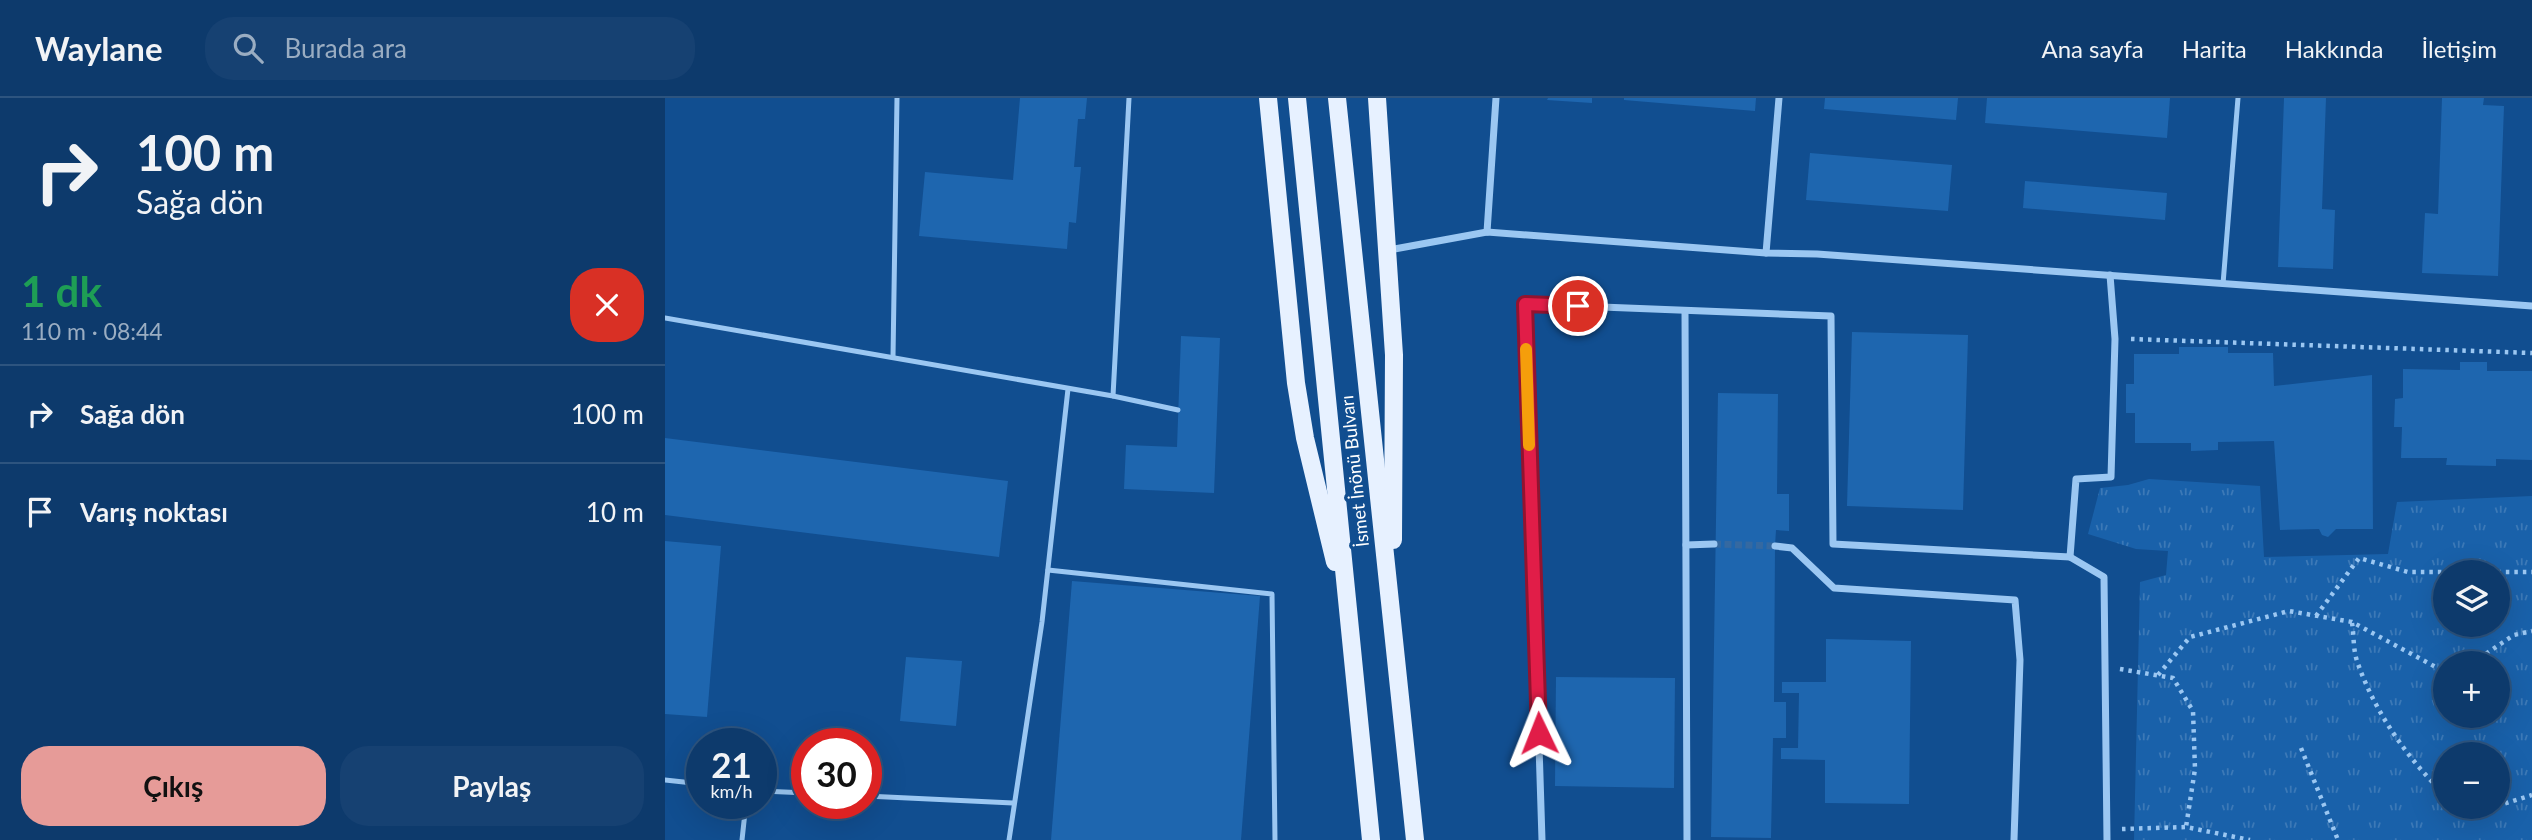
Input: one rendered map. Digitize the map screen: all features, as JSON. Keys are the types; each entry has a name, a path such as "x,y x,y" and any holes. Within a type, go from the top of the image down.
{"main road":[{"path":"1268,98 1296,383 1305,438 1351,626"},
{"name":"İsmet İnönü Bulvarı","path":"1297,98 1371,840"},
{"name":"İsmet İnönü Bulvarı","path":"1337,98 1415,840"},
{"path":"1377,98 1394,355 1392,624"}],"street":[{"path":"1487,232 1496,98"},
{"path":"1766,253 1779,98"},
{"path":"1387,250 1487,232 2532,306"},
{"path":"2070,557 2076,479 2111,477 2115,339 2110,275"},
{"path":"1542,840 1525,304 1831,316 1833,544 2070,557 2104,577 2107,840"},
{"path":"1685,311 1687,840"},
{"path":"1686,545 1714,544"},
{"path":"1775,546 1792,548 1834,588 2015,600 2020,660 2014,840"}],"lane":[{"path":"893,357 897,98"},
{"path":"1113,396 1129,98"},
{"path":"2223,284 2238,98"},
{"path":"665,318 1113,396 1178,410"},
{"path":"1009,840 1042,622 1068,389"},
{"path":"1048,570 1272,594 1275,840"},
{"path":"665,780 686,782"},
{"path":"882,797 1013,803"},
{"path":"742,840 744,819"}],"path":[{"path":"2115,339 2532,353"},
{"path":"2316,615 2359,558 2408,572 2532,572"},
{"path":"2158,675 2190,637 2289,611 2352,622 2433,666"},
{"path":"2352,622 2356,659 2388,727 2433,784"},
{"path":"2490,651 2514,635 2532,631"},
{"path":"2105,667 2173,678 2193,711 2195,769 2186,827"},
{"path":"2301,748 2338,840"},
{"path":"2510,801 2532,794"},
{"path":"2107,829 2186,827 2251,840"}],"green space":[{"path":"2149,479 2260,486 2264,557 2388,554 2397,502 2532,496 2532,840 2134,840 2140,582 2166,575 2168,551 2136,549 2088,534 2100,488 2128,485"}],"building":[{"path":"1020,98 1087,98 1085,119 1078,119 1074,167 1081,167 1076,223 1069,222 1067,249 919,236 925,172 1013,180"},
{"path":"1592,98 1592,103 1547,100"},
{"path":"1624,98 1756,98 1755,111"},
{"path":"1825,98 1958,98 1956,120 1824,109"},
{"path":"1987,98 2170,98 2167,138 1985,123"},
{"path":"2284,98 2326,98 2322,209 2335,210 2333,269 2278,267"},
{"path":"2442,98 2484,98 2483,105 2504,106 2498,276 2422,273 2425,213 2438,214"},
{"path":"1810,153 1952,165 1948,211 1806,200"},
{"path":"2025,181 2167,193 2165,220 2023,208"},
{"path":"1852,332 1968,335 1963,510 1847,506"},
{"path":"1181,336 1220,338 1214,493 1124,489 1126,445 1177,447"},
{"path":"2179,347 2228,347 2228,353 2273,353 2274,386 2372,375 2373,529 2336,529 2328,537 2322,535 2319,529 2280,530 2274,441 2218,442 2218,450 2191,451 2191,443 2135,443 2135,413 2126,413 2126,384 2134,384 2134,354 2179,354"},
{"path":"2460,362 2487,362 2487,371 2532,371 2532,460 2496,459 2496,466 2446,465 2447,458 2401,458 2402,427 2394,427 2395,399 2403,398 2403,369 2460,370"},
{"path":"1718,393 1778,394 1777,494 1789,494 1789,531 1776,530 1774,702 1786,702 1786,738 1773,738 1771,838 1711,837"},
{"path":"665,438 1008,481 999,557 665,515"},
{"path":"665,541 721,546 707,717 665,714"},
{"path":"1072,581 1260,596 1241,840 1051,840"},
{"path":"1826,639 1911,641 1909,804 1825,803 1825,760 1781,759 1781,748 1798,748 1799,693 1782,693 1782,682 1826,682"},
{"path":"906,657 962,661 956,726 900,721"},
{"path":"1556,677 1675,678 1674,788 1555,786"}],"tunnel":[{"path":"1714,544 1775,546"}],"slow traffic":[{"path":"1526,349 1529,445"}],"route":[{"path":"1539,733 1525,304 1578,306"}]}
